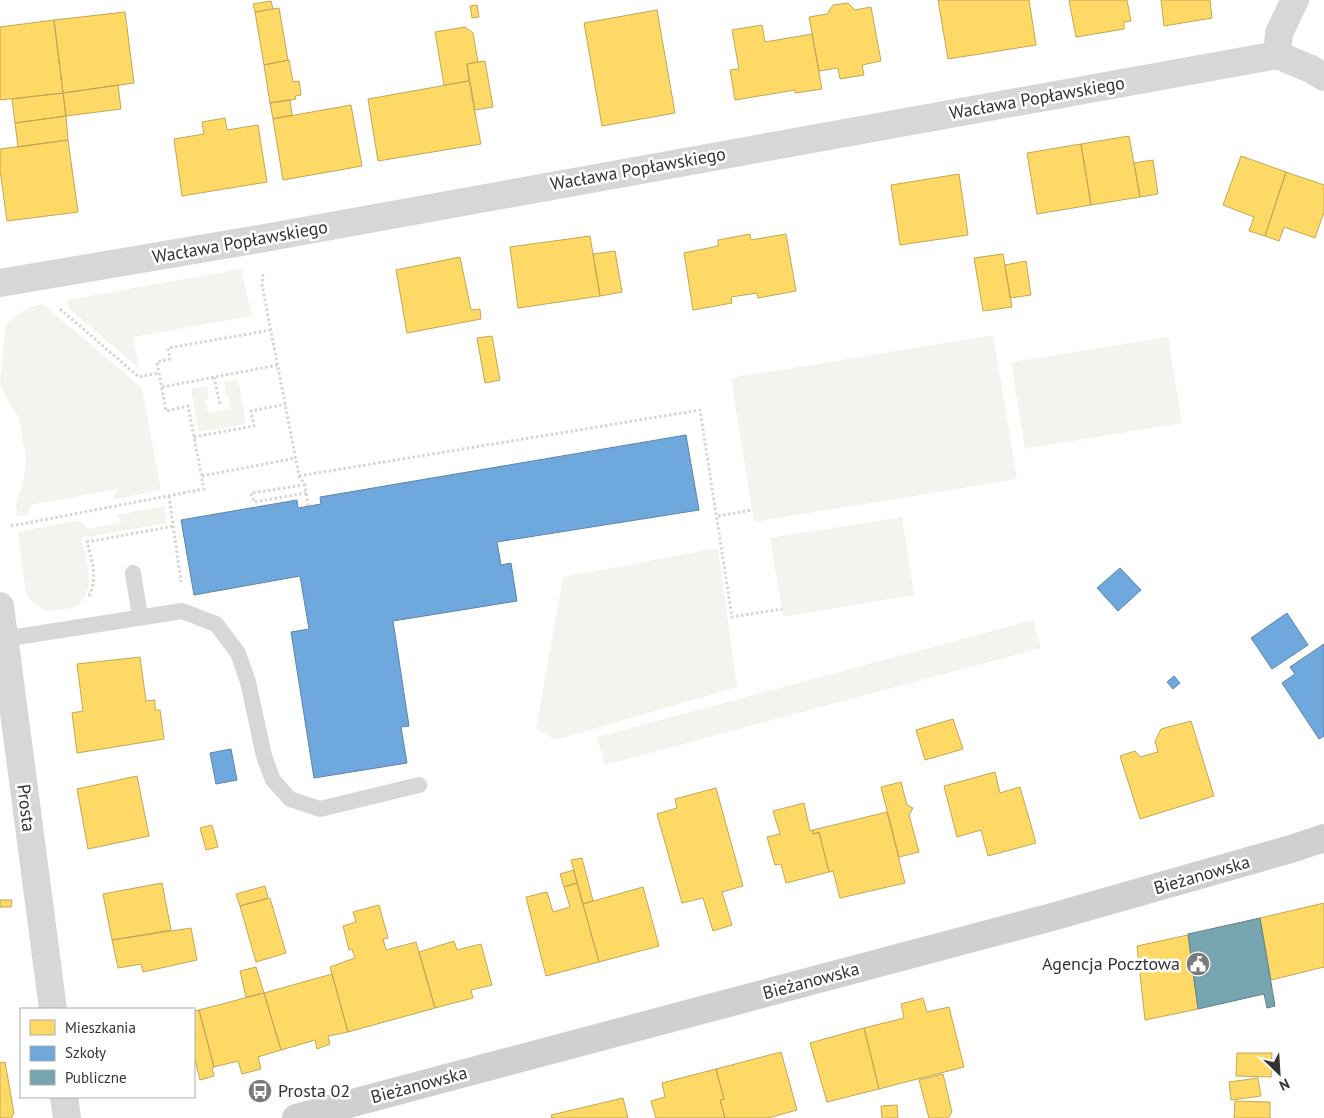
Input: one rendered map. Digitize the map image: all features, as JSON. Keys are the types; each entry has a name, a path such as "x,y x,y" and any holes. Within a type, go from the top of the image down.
{"street":[{"path":"1295,0 1279,33 1277,55 1311,69 1324,77"},
{"name":"Wacława Popławskiego","path":"0,283 269,237 1277,55"},
{"name":"Prosta","path":"0,606 52,1008"},
{"name":"Bieżanowska","path":"296,1118 1052,917 1324,838"},
{"path":"64,1098 67,1118"}],"lane":[{"path":"133,573 140,617"},
{"path":"4,638 182,611 216,624 238,652 248,682 264,756 274,780 290,799 320,809 419,785"}],"path":[{"path":"262,285 299,476 305,485 308,506"},
{"path":"59,308 139,377 159,373"},
{"path":"11,526 204,489 188,406 166,411 157,362 170,359 168,348 271,330"},
{"path":"162,387 278,365"},
{"path":"214,377 220,404"},
{"path":"194,437 254,426 252,411 286,404"},
{"path":"299,476 700,410 718,516 732,617 782,609"},
{"path":"202,476 296,458"},
{"path":"305,485 251,493 254,502 306,493"},
{"path":"169,496 183,595 182,611"},
{"path":"718,516 752,510"},
{"path":"88,600 94,585 94,572 87,542 174,526"}],"shaded area":[{"path":"241,269 252,316 133,337 139,368 69,309 67,300"},
{"path":"43,304 142,388 161,490 113,500 117,489 31,505 28,515 17,516 16,504 23,483 26,458 19,419 5,396 0,382 6,324 23,311"},
{"path":"993,335 1017,479 754,522 731,378"},
{"path":"1168,337 1182,423 1025,449 1011,362"},
{"path":"238,379 246,424 199,432 191,389 207,386 209,399 205,400 208,413 231,409 229,396 226,397 224,382"},
{"path":"165,506 167,523 82,538 89,578 85,596 79,603 70,608 46,611 30,600 26,593 18,532 80,520 88,529 122,522 116,515"},
{"path":"902,517 914,595 783,617 770,538"},
{"path":"718,548 737,687 556,740 536,729 563,577"},
{"path":"1033,620 1041,648 605,765 597,737"}],"building: Mieszkania":[{"path":"938,0 1029,0 1036,45 948,59"},
{"path":"1069,0 1127,0 1131,21 1124,22 1124,29 1076,37"},
{"path":"1161,0 1210,0 1212,18 1164,26"},
{"path":"271,1 273,9 255,12 253,4"},
{"path":"848,3 855,10 871,7 881,61 862,65 864,75 840,79 838,68 819,71 809,17 827,14 833,5"},
{"path":"477,5 479,17 472,18 470,6"},
{"path":"279,8 288,60 264,65 255,12"},
{"path":"657,10 675,113 602,126 584,23"},
{"path":"125,12 134,83 63,93 54,20"},
{"path":"54,20 63,93 0,100 0,27"},
{"path":"762,25 765,42 812,34 822,89 795,93 795,90 735,100 730,70 739,69 732,30"},
{"path":"465,27 473,33 478,62 467,64 469,81 444,85 435,32"},
{"path":"289,60 293,82 299,81 301,95 295,96 296,99 270,103 264,65"},
{"path":"485,61 493,107 475,110 467,64"},
{"path":"469,81 481,144 378,161 368,99"},
{"path":"118,85 121,109 66,116 63,93"},
{"path":"63,93 66,116 15,123 12,99"},
{"path":"290,100 292,115 273,119 270,103"},
{"path":"351,105 362,166 283,180 273,119"},
{"path":"66,116 68,140 18,147 15,123"},
{"path":"225,118 227,130 258,125 267,182 182,196 174,139 204,134 202,122"},
{"path":"1129,136 1140,197 1091,205 1081,144"},
{"path":"68,140 78,212 7,221 0,170 0,149"},
{"path":"1081,144 1091,205 1037,214 1027,153"},
{"path":"1241,156 1286,172 1265,236 1249,231 1254,217 1223,205"},
{"path":"1153,160 1158,194 1140,197 1134,163"},
{"path":"1286,172 1324,185 1324,212 1315,238 1284,227 1279,241 1265,236"},
{"path":"959,174 968,235 900,245 891,185"},
{"path":"750,234 751,240 786,234 796,291 758,298 757,293 731,297 732,303 693,310 684,253 718,246 718,240"},
{"path":"590,236 600,296 518,308 510,247"},
{"path":"615,251 622,292 600,296 593,254"},
{"path":"1003,254 1012,307 983,311 974,258"},
{"path":"460,257 471,310 480,309 481,319 407,333 396,270"},
{"path":"1026,261 1031,295 1010,298 1005,265"},
{"path":"492,336 500,380 485,383 477,338"},
{"path":"140,657 146,701 155,700 155,710 160,710 164,739 77,753 72,713 83,711 77,664"},
{"path":"953,719 963,749 925,760 916,730"},
{"path":"1191,721 1214,796 1140,819 1120,756 1135,751 1140,757 1158,752 1155,741 1161,729"},
{"path":"995,772 1000,793 1020,787 1036,843 988,856 981,830 957,837 944,786"},
{"path":"137,776 149,836 88,849 77,789"},
{"path":"901,782 907,805 913,808 909,815 919,852 899,857 881,787"},
{"path":"716,788 743,886 722,892 732,925 713,931 703,898 682,903 657,814 677,808 675,799"},
{"path":"804,803 810,831 813,830 813,834 819,833 829,872 786,883 781,864 775,865 767,837 780,834 773,811"},
{"path":"887,812 905,883 840,898 833,871 829,872 819,832 813,834 813,830"},
{"path":"212,825 218,847 206,850 200,828"},
{"path":"582,858 593,901 583,904 571,860"},
{"path":"574,870 577,883 564,887 560,874"},
{"path":"162,883 171,930 112,940 103,894"},
{"path":"577,883 599,962 546,976 526,897 547,892 553,912 570,907 564,887"},
{"path":"265,886 268,898 240,906 236,894"},
{"path":"643,887 659,946 599,962 583,904"},
{"path":"270,898 286,953 256,962 240,906"},
{"path":"0,900 12,900 11,907 0,907"},
{"path":"1324,903 1324,967 1271,980 1260,918"},
{"path":"379,905 388,938 383,939 386,950 416,942 435,1008 348,1032 330,967 355,958 352,949 349,950 343,926 356,922 353,912"},
{"path":"191,928 197,960 143,972 141,964 118,968 112,940"},
{"path":"1188,935 1198,1009 1145,1020 1137,946"},
{"path":"454,941 457,950 481,944 492,985 471,990 473,998 435,1008 419,952"},
{"path":"256,967 264,993 246,997 240,971"},
{"path":"332,974 348,1032 328,1036 330,1044 317,1049 315,1040 281,1050 264,993"},
{"path":"264,993 281,1050 258,1057 261,1069 242,1074 238,1061 214,1067 199,1010"},
{"path":"923,998 927,1012 949,1007 964,1067 879,1089 864,1028 904,1018 901,1004"},
{"path":"199,1010 214,1067 212,1068 214,1076 200,1080 195,1060 195,1011"},
{"path":"864,1028 879,1089 827,1102 810,1043"},
{"path":"781,1052 797,1110 768,1118 725,1118 720,1100 724,1099 716,1069"},
{"path":"1237,1053 1272,1053 1271,1077 1236,1076"},
{"path":"5,1062 14,1113 11,1118 0,1118 0,1063"},
{"path":"716,1069 724,1099 720,1100 725,1118 656,1118 651,1101 665,1097 662,1083"},
{"path":"943,1074 952,1112 948,1118 929,1118 919,1080"},
{"path":"1258,1078 1261,1096 1231,1100 1229,1082"},
{"path":"623,1098 628,1118 552,1118 551,1115"},
{"path":"1235,1101 1270,1102 1270,1118 1234,1118"},
{"path":"897,1105 898,1118 882,1118 881,1106"}],"building: Szkoły":[{"path":"686,435 699,510 497,542 501,565 511,563 517,601 393,621 409,726 401,727 407,763 314,778 291,632 309,629 300,576 194,595 181,520 297,500 298,508 321,504 320,497"},
{"path":"1120,568 1141,590 1118,611 1097,588"},
{"path":"1287,613 1308,645 1272,669 1251,638"},
{"path":"1324,644 1324,736 1319,739 1282,683 1295,674 1290,667"},
{"path":"1174,676 1180,683 1173,689 1167,682"},
{"path":"231,749 237,780 216,784 210,753"}],"building: Publiczne":[{"path":"1260,918 1275,1006 1267,1008 1264,994 1198,1009 1188,934"}],"place":[{"name":"Agencja Pocztowa","path":"1198,964"},
{"name":"Prosta 02","path":"260,1091"}]}
